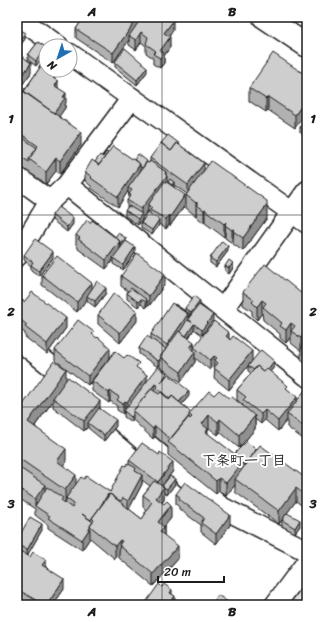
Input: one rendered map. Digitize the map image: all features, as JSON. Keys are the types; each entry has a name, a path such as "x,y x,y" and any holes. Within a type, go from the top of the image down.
{"street":[{"path":"17,17 47,38"},
{"path":"264,17 307,46"},
{"path":"78,60 300,218"},
{"path":"17,256 50,201 67,185 132,98"},
{"path":"17,177 50,201"},
{"path":"67,185 307,376"},
{"path":"223,309 300,218 307,191"},
{"path":"17,339 117,418 221,507 307,551"},
{"path":"275,605 307,562"}],"shaded area":[{"path":"307,581 307,605 289,605"}],"building":[{"path":"84,17 134,17 137,19 113,53 76,29"},
{"path":"142,17 169,17 173,21 164,33 170,37 160,51 164,53 160,58 153,54 156,51 146,44 148,37 141,32 136,40 129,36"},
{"path":"20,30 25,33 19,41 17,40 17,33"},
{"path":"38,42 38,58 36,61 28,55"},
{"path":"17,47 21,49 18,53 31,63 22,76 19,74 17,77"},
{"path":"125,48 147,67 137,80 115,62"},
{"path":"273,53 307,76 307,98 295,115 268,97 266,99 249,88"},
{"path":"38,70 38,78 53,78 58,81 55,86 66,93 63,97 65,98 54,113 24,91"},
{"path":"30,83 24,91 20,89 22,86 25,89"},
{"path":"17,87 81,132 60,161 56,158 46,172 29,159 38,146 17,131"},
{"path":"304,122 307,124 307,132 300,127"},
{"path":"17,134 37,148 29,159 29,162 17,154"},
{"path":"168,135 180,144 179,145 177,143 171,151 161,143"},
{"path":"161,143 171,151 177,143 204,163 188,185 150,158"},
{"path":"113,146 140,164 118,197 85,172 92,160 99,165"},
{"path":"106,152 108,153 99,165 95,162 100,155 103,157"},
{"path":"138,154 147,161 142,168 140,164 134,160"},
{"path":"150,161 166,172 165,174 167,176 141,209 127,200 131,195 129,194 132,190 128,188 147,162 149,163"},
{"path":"211,161 267,201 267,205 243,238 233,231 234,228 232,230 225,225 226,222 224,224 205,210 206,209 204,210 197,205 197,202 196,203 186,195"},
{"path":"170,179 174,182 172,185 168,182"},
{"path":"165,181 185,195 170,217 169,215 166,219 150,210 152,208 148,205"},
{"path":"129,206 142,214 138,219 125,210"},
{"path":"58,207 73,218 67,227 52,215"},
{"path":"149,211 150,214 159,220 152,230 141,223"},
{"path":"87,220 90,223 92,220 120,241 106,260 78,239 80,238 76,235"},
{"path":"118,233 126,238 121,245 120,241 115,237"},
{"path":"35,239 53,252 39,271 31,265 33,262 24,255"},
{"path":"126,241 135,247 123,265 113,258"},
{"path":"222,241 228,246 216,262 210,258"},
{"path":"137,253 165,274 149,296 121,276"},
{"path":"57,256 92,283 77,302 42,275"},
{"path":"229,260 233,263 229,268 225,266"},
{"path":"265,264 307,298 307,331 301,338 291,331 295,326 291,323 286,330 280,326 282,323 263,307 266,303 262,300 257,307 252,302 254,300 243,292"},
{"path":"97,281 106,288 95,301 87,296"},
{"path":"131,288 147,300 146,302 141,299 138,302 127,293"},
{"path":"32,292 66,318 47,344 25,327 27,325 17,317 17,297 24,302"},
{"path":"114,293 137,311 120,333 98,315"},
{"path":"194,296 200,301 191,313 185,308"},
{"path":"172,303 188,314 167,345 151,334"},
{"path":"175,304 190,314 188,318 188,314 174,305"},
{"path":"199,305 213,315 202,330 194,324 186,336 180,332 187,320 192,322 188,319"},
{"path":"78,320 94,332 92,334 97,338 98,337 110,348 88,376 55,350"},
{"path":"214,321 229,333 226,336 230,340 233,336 252,351 229,380 214,368 218,363 215,360 217,358 214,356 210,360 194,347"},
{"path":"179,331 194,342 190,348 195,352 181,372 160,357"},
{"path":"147,336 166,349 158,361 139,348"},
{"path":"307,342 307,354 301,349"},
{"path":"261,350 274,361 268,369 266,368 263,371 257,366 254,370 248,366"},
{"path":"115,351 124,358 127,355 139,363 136,367 147,375 127,402 125,401 123,404 117,400 119,397 110,391 109,393 92,381"},
{"path":"54,361 66,369 28,422 66,449 57,461 76,475 65,490 17,457 17,413"},
{"path":"257,366 263,371 266,368 288,386 286,388 297,397 278,421 265,410 261,414 243,400 246,397 237,390"},
{"path":"158,367 167,373 161,383 168,374 189,391 179,402 172,396 170,399 157,388 158,386 155,384 133,411 133,415 131,417 124,411"},
{"path":"68,377 100,401 84,421 53,398"},
{"path":"151,389 159,394 161,392 169,400 172,396 191,412 170,439 155,426 153,429 133,411"},
{"path":"219,390 229,398 231,396 255,416 239,435 220,419 218,422 209,415 202,424 208,429 206,432 244,461 226,483 219,478 216,481 168,442 189,417 190,419 192,417 189,414 209,391 214,395"},
{"path":"305,390 307,392 307,435 303,432 306,428 287,414"},
{"path":"99,408 116,420 104,435 88,423"},
{"path":"247,441 256,450 244,465 244,461 234,454"},
{"path":"142,443 159,455 160,452 173,462 158,482 129,460"},
{"path":"260,445 307,479 307,492 305,495 296,488 279,511 235,479"},
{"path":"127,463 136,468 135,471 142,475 128,501 123,498 121,501 108,494 91,520 82,514 93,522 82,540 48,518 50,516 35,506 47,487 63,498 61,500 72,508 74,504 66,498 81,477 84,479 86,476 110,492 124,465 126,466"},
{"path":"17,466 45,485 35,499 17,487"},
{"path":"170,476 175,479 167,489 162,486"},
{"path":"154,481 164,487 156,498 164,504 167,501 171,505 158,522 164,527 160,532 178,546 153,574 119,545 122,541 120,540 115,546 90,526 94,520 92,518 110,494 142,519 152,502 143,495"},
{"path":"185,482 230,515 216,534 201,523 204,518 179,499 180,497 176,494"},
{"path":"287,513 300,520 295,528 282,520"},
{"path":"30,517 42,524 27,550 17,544 17,540"},
{"path":"22,552 30,557 33,552 46,560 42,565 64,579 47,605 44,605 17,589 17,560"},
{"path":"159,584 162,587 164,584 172,590 170,593 175,596 168,605 144,605"},
{"path":"218,595 232,605 211,605"},
{"path":"177,601 181,604 174,605"}],"district":[{"name":"下条町一丁目","path":"244,460"}]}
